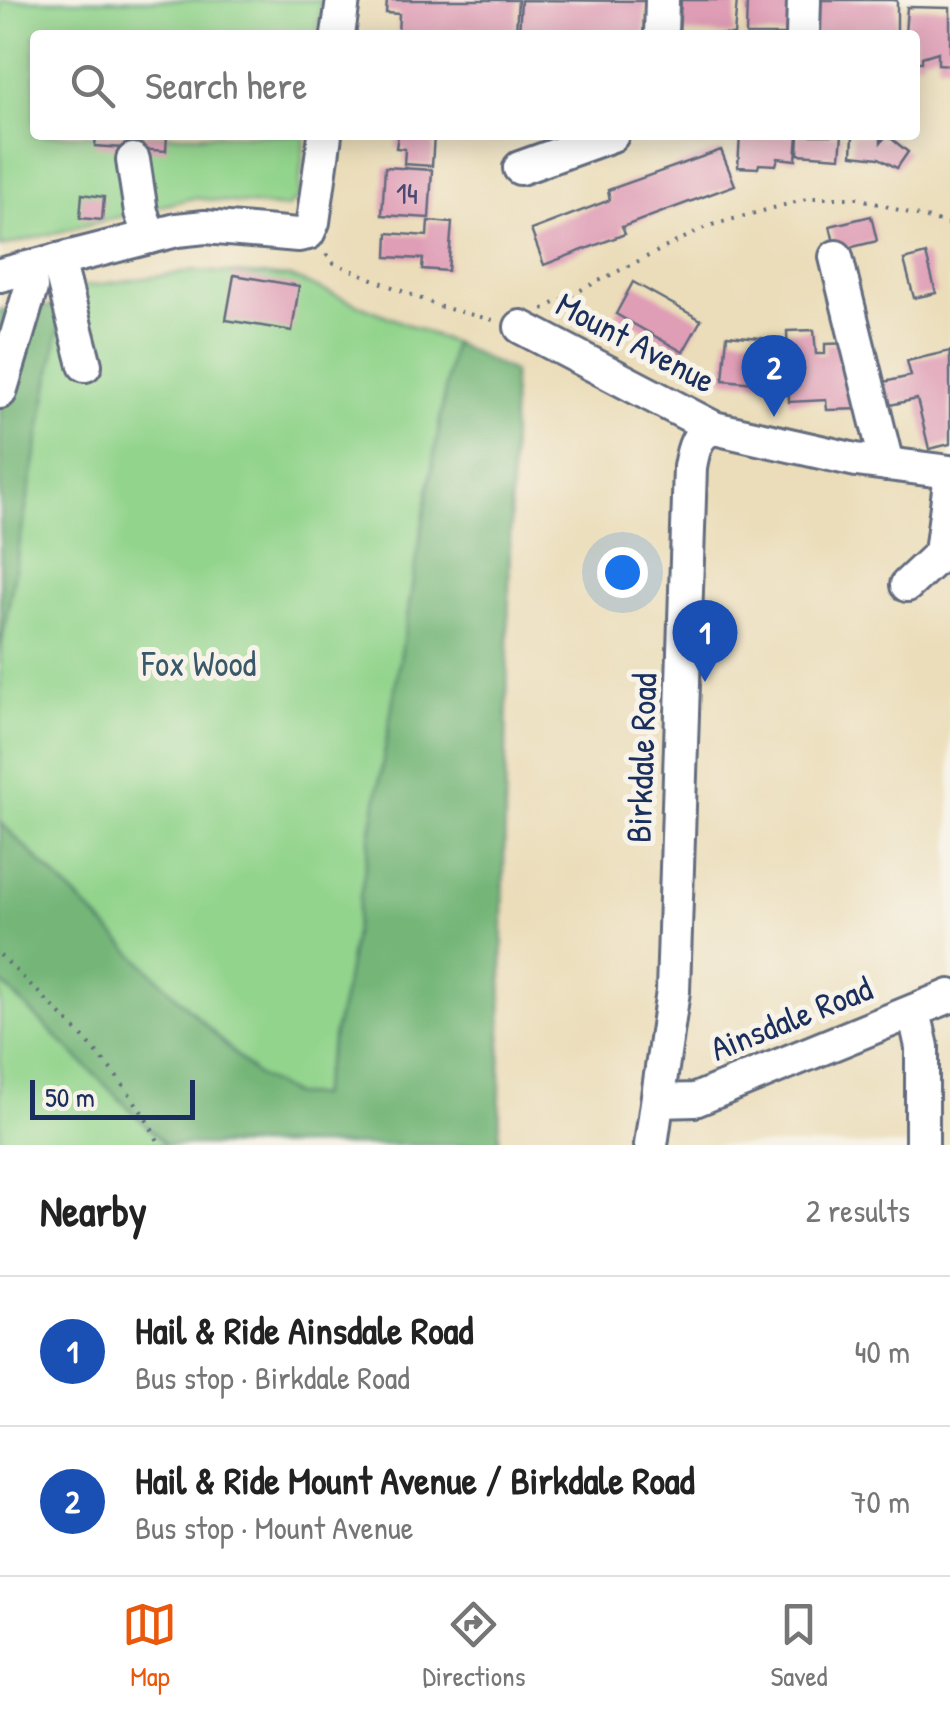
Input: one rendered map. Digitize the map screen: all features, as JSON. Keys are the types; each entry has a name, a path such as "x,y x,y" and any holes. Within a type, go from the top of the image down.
{"street":[{"path":"339,30 343,0"},
{"path":"661,30 662,0"},
{"path":"802,30 804,0"},
{"path":"29,268 206,226 308,233 314,222 324,140"},
{"path":"520,168 598,140"},
{"path":"133,160 140,212 150,237"},
{"path":"836,257 887,464"},
{"path":"29,268 85,365"},
{"path":"0,392 31,288 29,268"},
{"name":"Mount Avenue","path":"524,329 714,428 887,464 950,472"},
{"name":"Birkdale Road","path":"651,1145 673,991 690,467 699,438 714,428"},
{"path":"908,584 942,553 950,482"},
{"name":"Ainsdale Road","path":"659,1101 695,1100 950,996"},
{"path":"914,1011 922,1047 922,1145"}],"path":[{"path":"308,233 334,262 442,307 524,329 547,305 708,226 756,211 810,198 858,198 950,226"},
{"path":"0,955 66,1020 111,1072 149,1122 160,1145"}],"green space":[{"path":"0,0 321,0 318,30 30,30 30,140 304,140 298,198 286,208 193,198 0,247"},
{"name":"Fox Wood","path":"196,271 291,277 453,343 345,987 319,1096 294,1095 256,1075 0,822 0,652 65,289"},
{"path":"63,305 0,652 0,310"},
{"path":"453,343 513,372 499,1145 166,1145 0,981 0,822 256,1075 294,1095 319,1096 345,987"},
{"path":"0,981 166,1145 0,1145"}],"building":[{"path":"387,0 518,0 516,30 398,30 399,14 386,13"},
{"path":"521,0 646,1 644,30 519,30"},
{"path":"681,0 737,0 734,30 679,30"},
{"path":"747,0 801,0 799,30 746,30"},
{"path":"815,0 897,1 897,30 813,30"},
{"path":"907,7 950,8 950,65 938,64 938,52 922,57 920,62 920,30 905,30"},
{"path":"96,140 167,140 166,151 95,146"},
{"path":"397,140 434,140 432,166 404,164 405,149 396,148"},
{"path":"740,140 798,140 796,160 778,158 776,165 738,167"},
{"path":"799,140 842,140 840,157 798,154"},
{"path":"853,140 893,140 908,152 897,168 879,158 852,155"},
{"path":"721,150 735,185 622,227 625,234 544,265 531,230 610,200 608,190"},
{"path":"385,167 432,170 429,218 382,215"},
{"path":"82,194 104,197 102,220 80,218"},
{"path":"871,216 877,241 836,251 830,226"},
{"path":"428,221 452,223 448,271 422,269 423,259 387,257 388,233 427,236"},
{"path":"926,254 936,293 914,298 904,260"},
{"path":"234,275 299,286 292,331 226,320"},
{"path":"633,282 701,320 683,352 616,314"},
{"path":"814,330 816,354 825,354 825,344 857,343 865,409 827,410 826,400 789,402 787,331"},
{"path":"727,335 783,340 779,385 723,380"},
{"path":"950,351 950,444 929,449 917,399 881,407 875,384 911,376 907,361"}],"place":[{"name":"Hail & Ride Mount Avenue / Birkdale Road","path":"774,417"},
{"name":"Hail & Ride Ainsdale Road","path":"705,682"}]}
